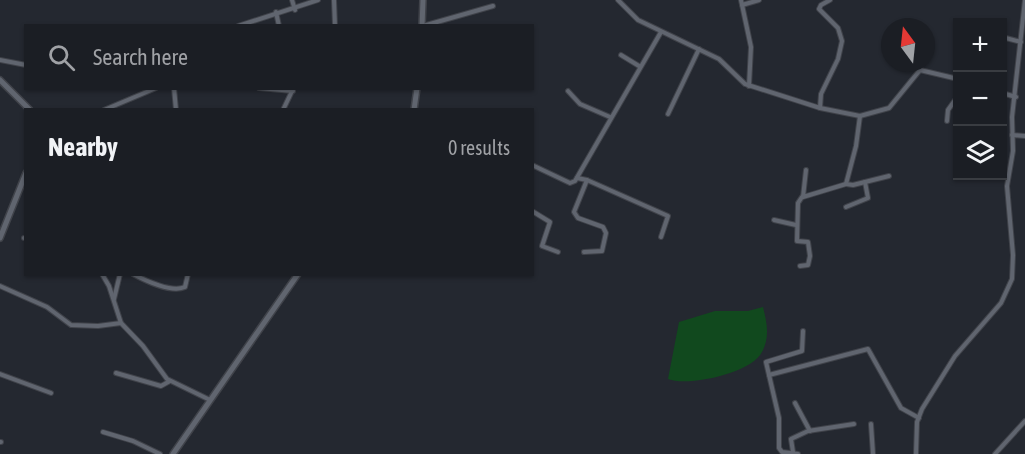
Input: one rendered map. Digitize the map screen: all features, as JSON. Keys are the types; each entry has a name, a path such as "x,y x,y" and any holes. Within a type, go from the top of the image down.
{"street":[{"path":"292,0 295,10"},
{"path":"243,24 276,12 295,10 318,0"},
{"path":"334,0 335,24"},
{"path":"422,24 423,0"},
{"path":"618,0 631,14 661,32 719,59 750,87 820,108 860,116 894,104 918,72"},
{"path":"750,87 751,47 741,2 759,0"},
{"path":"820,108 821,94 842,47 838,28 819,9 821,5 830,0"},
{"path":"916,454 919,418 948,366 1001,303 1012,279 1013,255 1006,194 1024,0"},
{"path":"429,24 493,6"},
{"path":"276,12 279,24"},
{"path":"534,166 570,183 576,179 639,66 661,32"},
{"path":"1007,38 1021,42"},
{"path":"668,114 699,49"},
{"path":"621,55 639,66"},
{"path":"0,60 24,65"},
{"path":"928,72 953,78"},
{"path":"0,80 28,108"},
{"path":"109,108 151,90"},
{"path":"174,90 176,108"},
{"path":"284,108 293,90"},
{"path":"414,108 417,90"},
{"path":"568,91 580,104 610,117"},
{"path":"1007,95 1016,98"},
{"path":"947,121 948,110 953,102"},
{"path":"846,184 856,146 860,116"},
{"path":"1012,135 1025,135"},
{"path":"800,266 809,263 810,249 808,242 798,242 796,225 798,203 802,197 806,170"},
{"path":"802,197 846,184 889,176"},
{"path":"0,238 24,178"},
{"path":"576,179 587,180 668,216 661,237"},
{"path":"584,252 602,251 606,233 603,227 578,218 574,212 587,180"},
{"path":"846,207 868,198 865,182"},
{"path":"534,212 550,222 542,246 558,252"},
{"path":"774,220 796,225"},
{"path":"103,276 121,323 143,346 170,381 210,400"},
{"path":"114,300 120,276"},
{"path":"137,276 148,282 180,289 185,287 188,276"},
{"path":"173,454 297,276"},
{"path":"0,286 47,307 71,325 98,326 121,323"},
{"path":"803,331 802,351 767,360 779,418 779,448 782,452 795,453 791,440 810,431 854,424"},
{"path":"769,375 868,349 871,350 901,408 919,418"},
{"path":"116,373 161,386 170,381"},
{"path":"0,374 51,393"},
{"path":"795,403 810,431"},
{"path":"995,454 1004,446 1018,426 1025,421"},
{"path":"871,424 873,454"},
{"path":"103,432 133,441 160,454"}],"green space":[{"path":"763,307 767,335 765,346 756,360 733,372 704,380 668,379 679,322 715,311 748,311"}]}
